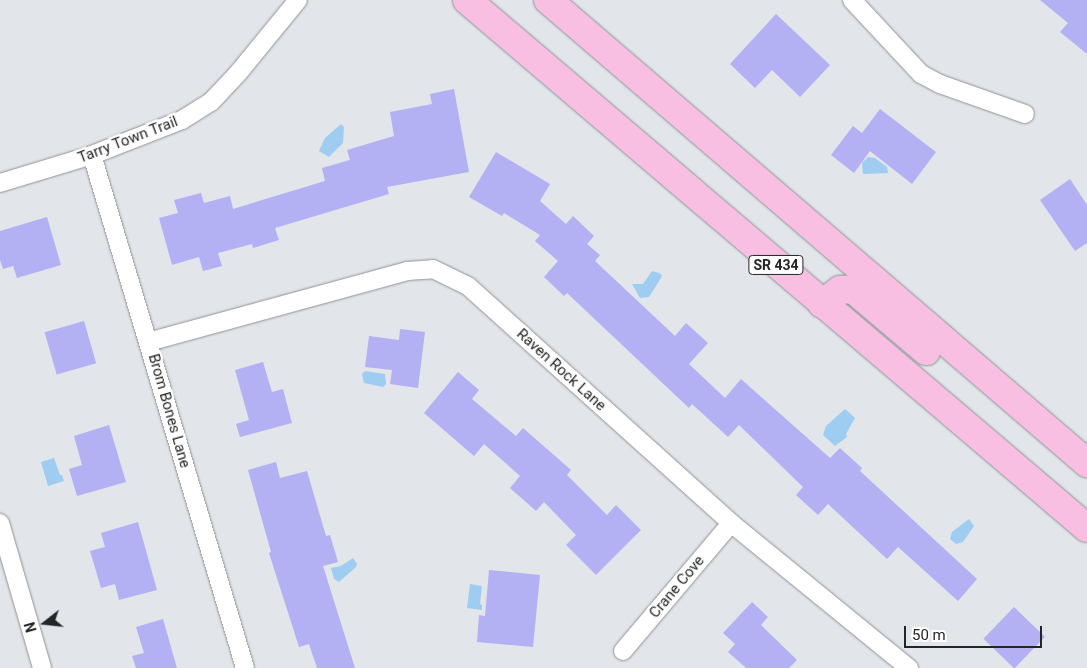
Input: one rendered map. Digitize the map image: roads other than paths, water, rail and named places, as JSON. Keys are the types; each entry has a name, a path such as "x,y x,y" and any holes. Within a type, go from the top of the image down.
{"main road":[{"name":"SR 434","path":"467,0 1087,528"},
{"path":"548,0 1087,463"},
{"path":"822,304 840,290 853,289 950,371 996,385"}],"street":[{"name":"Tarry Town Trail","path":"0,184 92,155 168,127 211,102 239,72 298,0"},
{"path":"852,0 921,74 940,84 1025,114"},
{"name":"Brom Bones Lane","path":"92,155 245,668"},
{"name":"Raven Rock Lane","path":"148,342 407,271 433,269 468,286 731,523 909,668"},
{"path":"0,523 42,668"},
{"name":"Crane Cove","path":"623,651 731,523"}],"water":[{"path":"341,124 344,127 343,143 329,157 319,151 325,138"},
{"path":"868,157 875,158 887,167 888,173 863,174 862,163"},
{"path":"652,271 662,275 661,278 649,297 640,298 632,284 643,284"},
{"path":"365,371 385,374 386,384 383,387 364,383 362,374"},
{"path":"845,409 855,418 846,434 847,437 835,446 823,435 826,426"},
{"path":"54,458 64,481 48,486 41,462"},
{"path":"969,519 974,526 963,542 956,544 950,539 952,532"},
{"path":"353,558 357,564 356,567 339,582 334,579 331,568 341,566"},
{"path":"470,584 482,586 480,604 482,605 482,610 467,608"}]}
